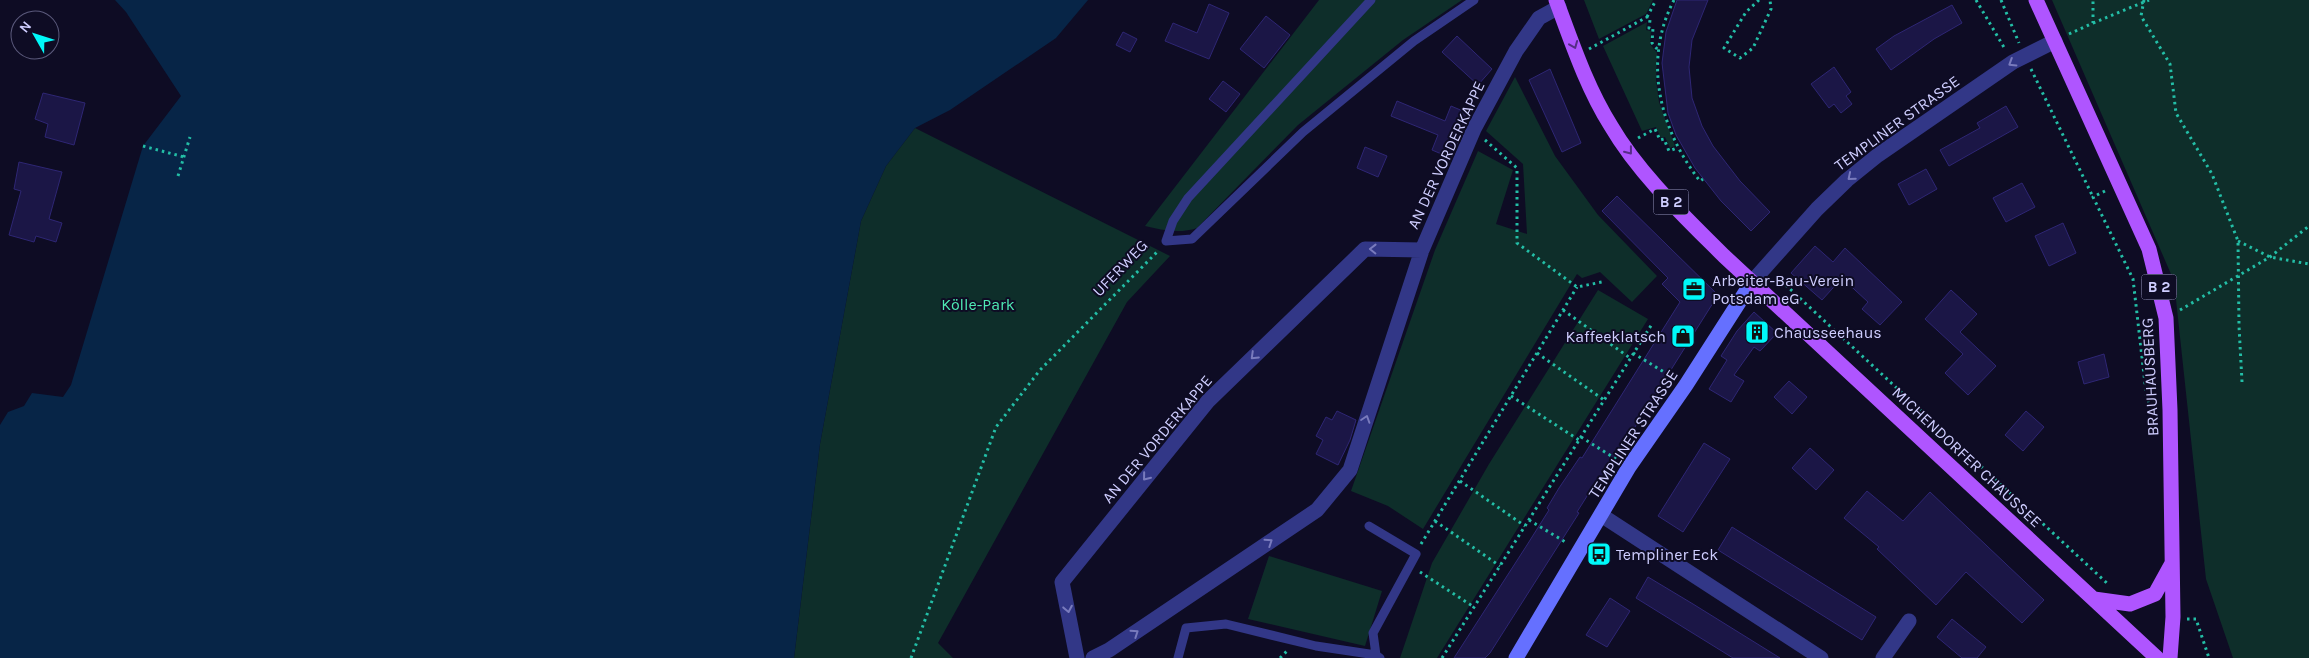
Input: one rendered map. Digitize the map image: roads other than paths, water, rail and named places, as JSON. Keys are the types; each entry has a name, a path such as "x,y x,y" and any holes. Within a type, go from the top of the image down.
{"main road":[{"name":"BRAUHAUSBERG","path":"2036,0 2149,249 2166,318 2170,400 2173,617 2170,658"},
{"name":"B 2","path":"1557,3 1602,111 1624,145 1683,215 1752,282"},
{"name":"MICHENDORFER CHAUSSEE","path":"1752,282 2158,658"},
{"name":"B 2","path":"2094,599 2130,604 2155,594 2171,565"}],"street":[{"name":"AN DER VORDERKAPPE","path":"1093,658 1109,650 1317,510 1350,470 1422,250 1474,129 1516,51 1539,18 1557,3"},
{"name":"TEMPLINER STRASSE","path":"1516,658 1602,516 1629,467 1686,385 1752,282 1817,209 1847,180 1878,155 2019,59 2055,41"},
{"name":"AN DER VORDERKAPPE","path":"1077,658 1062,582 1208,401 1365,249 1422,250"},
{"path":"1602,516 1821,658"},
{"path":"1883,658 1909,620"}],"lane":[{"name":"UFERWEG","path":"1370,0 1188,198 1173,221 1166,241 1192,239 1303,132 1414,41 1474,0"},
{"path":"1178,658 1186,628 1226,624 1316,646 1378,657 1373,633 1416,554 1369,526"}],"water":[{"path":"115,0 1088,0 1056,38 950,110 915,128 886,166 861,221 820,444 794,658 0,658 0,425 8,412 24,406 32,393 63,397 71,385 143,146 181,96 126,12"}],"place":[{"name":"Arbeiter-Bau-Verein Potsdam eG","path":"1694,289"},
{"name":"Chausseehaus","path":"1757,332"},
{"name":"Kaffeeklatsch","path":"1683,336"},
{"name":"Templiner Eck","path":"1599,554"}],"park label":[{"name":"Kölle-Park","path":"978,304"}]}
